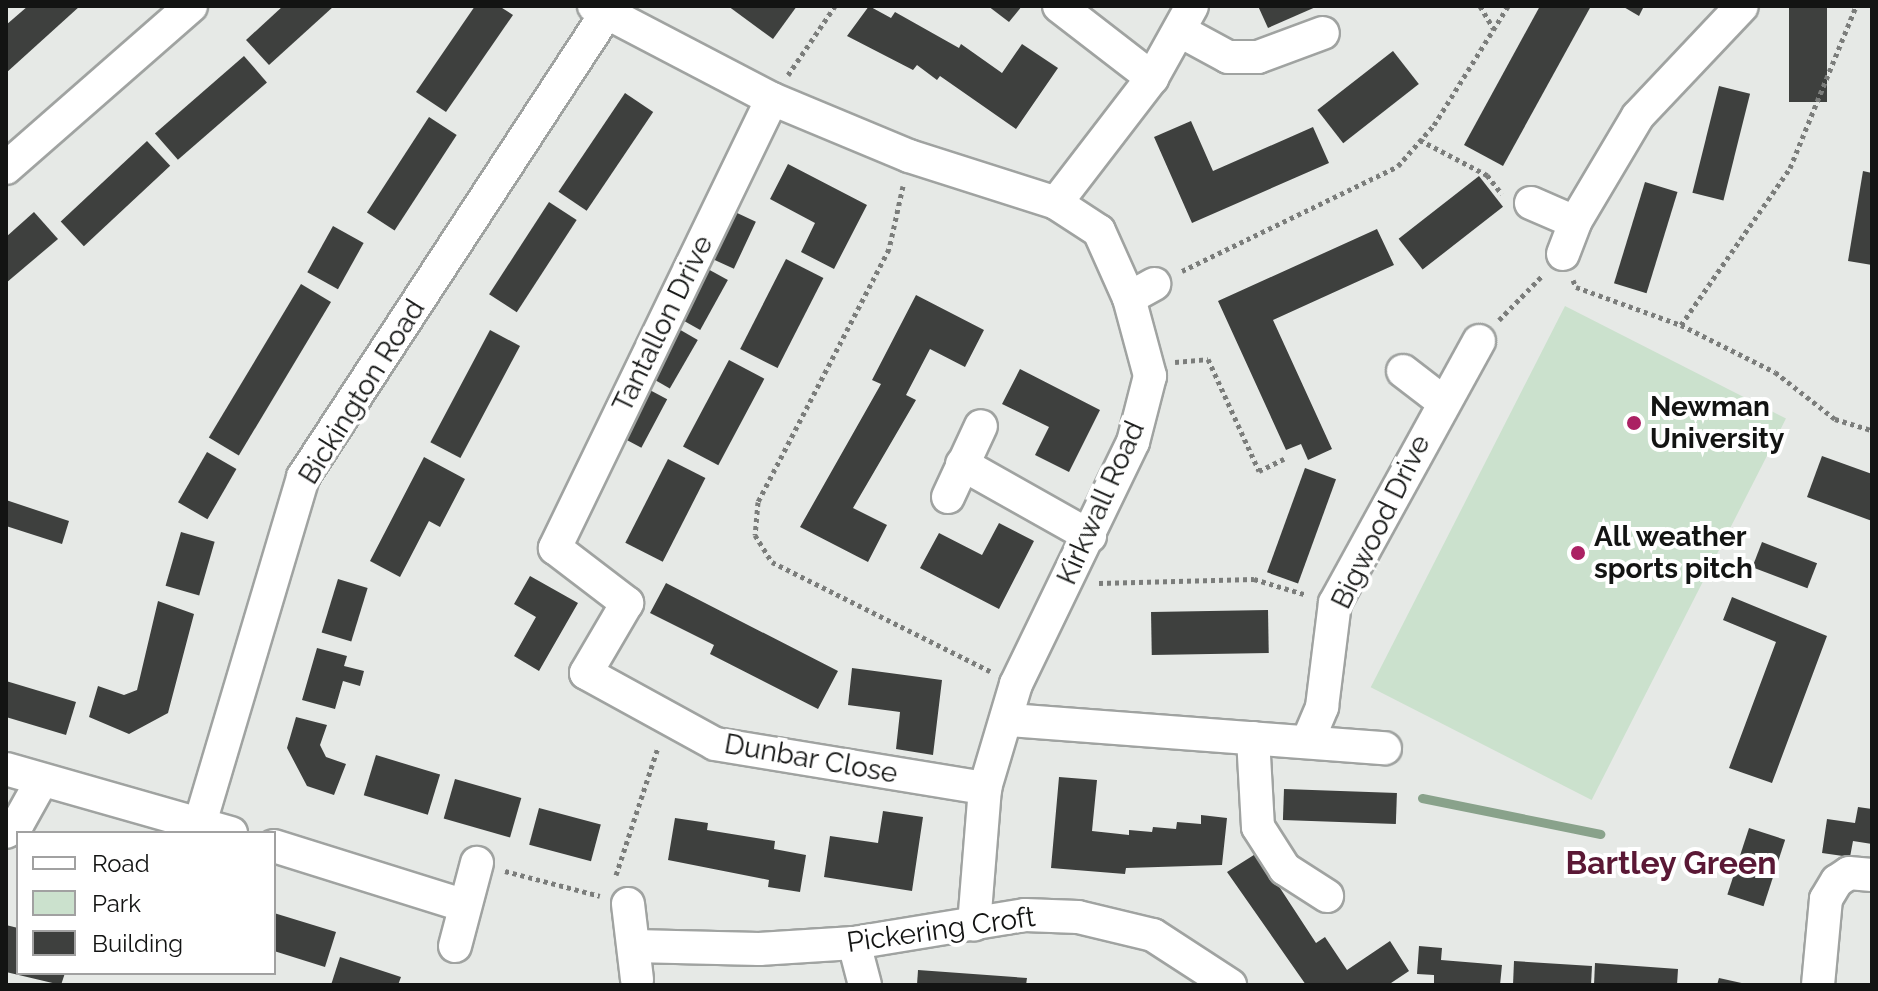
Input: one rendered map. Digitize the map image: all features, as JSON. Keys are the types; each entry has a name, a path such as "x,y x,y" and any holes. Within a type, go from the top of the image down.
{"street":[{"path":"6,168 191,6"},
{"path":"1059,6 1152,78"},
{"path":"1563,254 1575,222 1638,116 1742,6"},
{"name":"Kirkwall Road","path":"604,9 772,99 909,156 1056,203 1099,231 1141,291 1150,376 1133,442 1016,684 1009,720 985,788 974,925"},
{"name":"Bickington Road","path":"200,823 303,477 604,9"},
{"path":"1056,203 1152,78 1187,19 1228,57 1258,57 1323,33"},
{"name":"Tantallon Drive","path":"555,548 772,99"},
{"path":"1531,203 1575,222"},
{"name":"Bigwood Drive","path":"1309,738 1322,707 1335,603 1442,401 1479,341"},
{"name":"Bigwood Drive","path":"1403,371 1442,401"},
{"path":"948,497 981,426"},
{"path":"962,464 1090,536"},
{"name":"Dunbar Close","path":"555,548 627,603 586,673 715,744 985,788"},
{"path":"1009,720 1253,738 1309,738 1385,748"},
{"path":"1253,738 1258,827 1285,869 1327,896"},
{"path":"6,769 225,831"},
{"path":"6,832 17,825 42,780"},
{"path":"276,847 465,906"},
{"path":"455,946 477,863"},
{"path":"1818,985 1826,899 1837,881 1849,873 1872,875"},
{"path":"618,901 634,946 637,979"},
{"name":"Pickering Croft","path":"634,946 759,949 854,943 1025,915 1078,917 1153,935 1230,985"},
{"path":"854,943 865,985"}],"path":[{"path":"772,99 835,6"},
{"path":"1480,6 1494,29"},
{"path":"1141,291 1398,166 1420,140 1508,6"},
{"path":"1681,325 1790,168 1856,6"},
{"path":"1420,140 1487,175 1508,202 1531,203"},
{"path":"909,156 889,249 758,502 755,535 772,562 1016,684"},
{"path":"1479,341 1563,254 1576,287 1681,325 1775,372 1835,419 1872,430"},
{"path":"1170,362 1208,359 1259,471 1284,459"},
{"path":"1097,583 1254,579 1335,603"},
{"path":"477,863 618,901 667,718"}],"green space":[{"name":"All weather sports pitch","path":"1565,306 1786,419 1592,800 1371,687"}],"building":[{"path":"28,6 80,6 6,73 6,25"},
{"path":"283,6 334,6 269,65 246,40"},
{"path":"475,6 499,6 513,15 446,112 416,92"},
{"path":"728,6 797,6 773,39"},
{"path":"869,6 891,18 895,12 959,48 961,44 1002,73 1022,44 1058,68 1016,129 940,76 937,80 917,65 913,70 847,36"},
{"path":"988,6 1022,6 1009,22"},
{"path":"1258,6 1318,6 1268,28"},
{"path":"1540,6 1591,6 1503,166 1464,145"},
{"path":"1622,6 1644,6 1639,16"},
{"path":"1789,6 1827,6 1827,102 1789,102"},
{"path":"1393,51 1419,84 1343,143 1317,110"},
{"path":"244,56 267,82 178,160 155,133"},
{"path":"1719,86 1750,94 1723,200 1692,193"},
{"path":"625,93 653,112 587,211 558,192"},
{"path":"429,117 457,135 395,231 367,213"},
{"path":"1191,121 1213,171 1313,127 1329,163 1192,223 1154,137"},
{"path":"147,141 170,166 84,246 61,221"},
{"path":"788,164 867,205 834,269 801,252 815,223 770,199"},
{"path":"1863,171 1872,173 1872,265 1848,261"},
{"path":"1479,176 1503,207 1423,270 1399,239"},
{"path":"1645,182 1678,192 1647,293 1614,283"},
{"path":"549,202 577,220 517,312 489,294"},
{"path":"34,212 58,239 6,283 6,237"},
{"path":"735,212 756,222 734,269 713,259"},
{"path":"333,226 364,243 338,289 307,272"},
{"path":"1377,229 1394,265 1273,320 1332,449 1308,460 1301,444 1286,450 1218,301"},
{"path":"786,259 823,278 778,368 740,349"},
{"path":"706,268 728,280 700,330 678,318"},
{"path":"301,284 331,302 239,455 209,437"},
{"path":"916,295 984,330 965,367 930,349 906,395 916,400 853,508 887,525 868,562 800,527 881,384 872,380"},
{"path":"677,328 698,340 670,388 649,376"},
{"path":"490,330 520,346 460,458 430,442"},
{"path":"729,360 764,379 718,465 683,447"},
{"path":"1020,369 1100,410 1069,472 1035,455 1049,427 1002,404"},
{"path":"646,388 667,399 641,448 620,437"},
{"path":"207,452 236,469 207,519 178,502"},
{"path":"1822,456 1872,474 1872,521 1807,497"},
{"path":"424,457 465,479 440,527 429,521 400,577 370,561"},
{"path":"668,459 705,478 663,562 625,543"},
{"path":"1305,468 1336,479 1298,584 1267,572"},
{"path":"6,500 69,521 62,544 6,526"},
{"path":"999,523 1034,541 999,609 920,568 939,533 982,555"},
{"path":"181,532 215,542 199,595 166,586"},
{"path":"1762,542 1817,563 1807,588 1752,567"},
{"path":"530,576 578,603 539,671 514,656 536,617 514,604"},
{"path":"338,579 368,588 351,642 322,633"},
{"path":"666,583 838,671 818,709 710,654 714,645 650,613"},
{"path":"1732,597 1827,636 1772,783 1729,768 1776,642 1723,620"},
{"path":"158,601 194,614 168,713 129,734 89,717 98,686 124,695 137,690"},
{"path":"1268,610 1269,653 1152,655 1151,612"},
{"path":"317,648 347,656 344,666 364,671 360,686 343,681 335,709 302,700"},
{"path":"852,668 942,680 933,755 896,749 900,712 848,705"},
{"path":"6,681 76,702 66,735 6,717"},
{"path":"296,717 327,725 320,745 326,757 346,764 334,795 307,786 287,748"},
{"path":"376,755 440,775 428,815 364,795"},
{"path":"1059,777 1097,780 1092,831 1129,835 1129,830 1152,832 1153,827 1176,829 1177,822 1201,824 1201,815 1227,818 1222,865 1126,868 1125,874 1051,868"},
{"path":"455,779 521,798 510,837 444,818"},
{"path":"1284,789 1397,793 1396,824 1283,820"},
{"path":"1858,807 1872,809 1872,844 1853,841 1850,857 1822,853 1827,819 1855,823"},
{"path":"539,808 601,825 591,861 529,845"},
{"path":"883,811 923,817 912,891 824,877 830,836 878,843"},
{"path":"675,818 708,823 707,830 775,841 774,849 806,855 800,892 768,887 769,880 668,860"},
{"path":"1749,828 1785,840 1764,906 1727,895"},
{"path":"1257,853 1316,943 1325,937 1347,970 1390,941 1409,971 1388,985 1306,985 1227,872"},
{"path":"276,914 336,932 325,967 276,952"},
{"path":"6,925 16,928 16,974 6,972"},
{"path":"1419,946 1442,948 1441,960 1502,965 1500,985 1434,985 1434,975 1417,974"},
{"path":"340,957 401,977 398,985 331,985"},
{"path":"1514,961 1592,966 1591,985 1513,985"},
{"path":"1595,963 1678,969 1677,985 1594,985"},
{"path":"918,970 1027,978 1026,985 917,985"},
{"path":"19,975 64,975 61,985"},
{"path":"1719,978 1746,984 1717,985"}],"waterway":[{"path":"1422,798 1600,834"}],"place":[{"name":"Newman University","path":"1634,423"},
{"name":"All weather sports pitch","path":"1578,553"}],"district":[{"name":"Bartley Green","path":"1671,863"}]}
